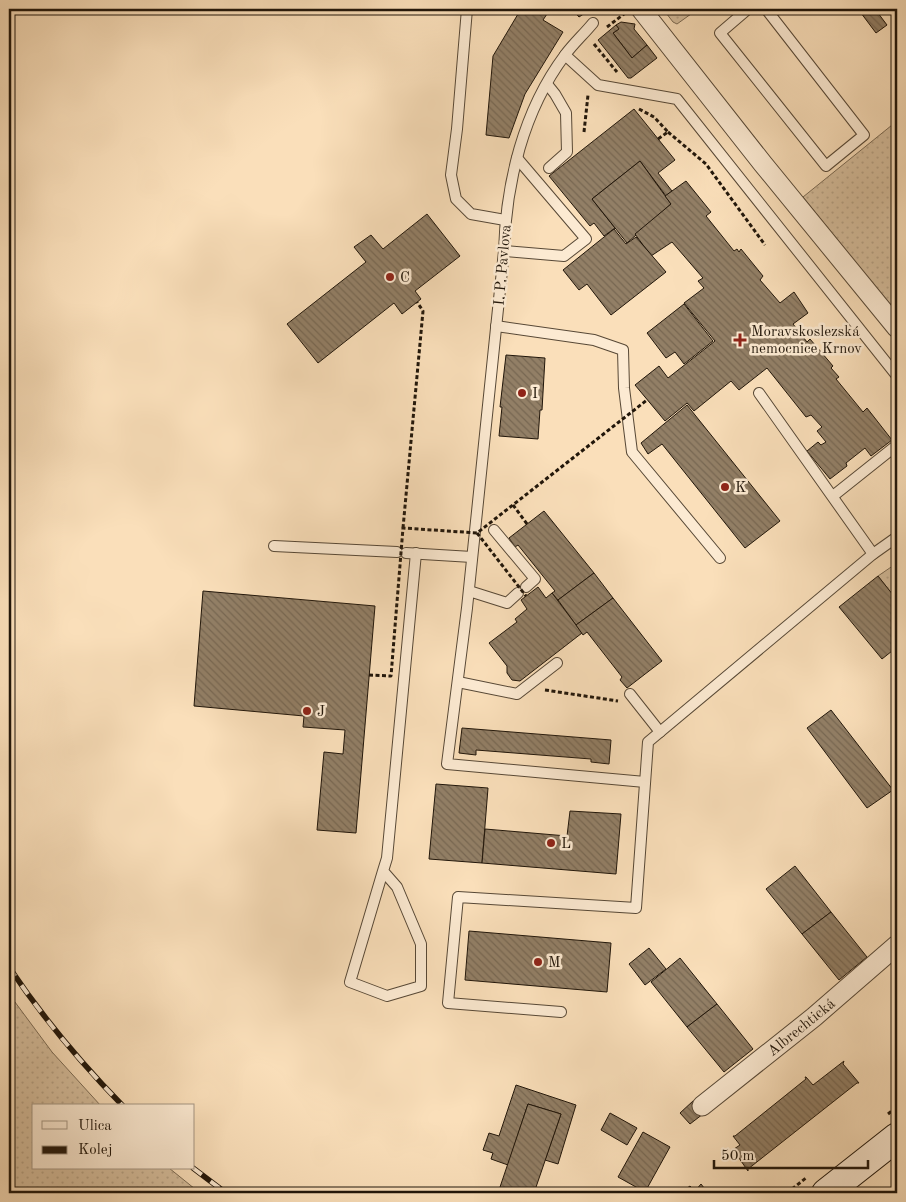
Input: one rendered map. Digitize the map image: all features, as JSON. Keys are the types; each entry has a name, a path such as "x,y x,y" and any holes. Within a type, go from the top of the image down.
{"main road":[{"path":"835,1190 897,1137"}],"street":[{"path":"641,9 763,164 897,328"},
{"name":"Albrechtická","path":"702,1106 814,1017 897,945"}],"lane":[{"path":"467,9 457,129 451,175 456,199 471,214 505,220"},
{"path":"748,9 720,33 826,166 864,135 766,9"},
{"name":"I. P. Pavlova","path":"593,23 565,55 547,84 530,118 517,158 505,220 504,251 476,531 447,764 645,782"},
{"path":"565,55 598,85 677,100 897,376"},
{"path":"547,84 566,113 567,152 549,168"},
{"path":"504,251 564,256 586,240 517,158"},
{"path":"496,326 594,340 622,350 624,388 632,452 720,558"},
{"path":"759,393 873,554"},
{"path":"833,496 897,445"},
{"path":"477,512 485,521"},
{"path":"469,591 507,603 523,592 535,579 494,530"},
{"path":"561,1012 448,1003 458,897 636,908 648,742 873,554 897,537"},
{"path":"274,546 472,557"},
{"path":"383,871 397,887 421,944 421,986 387,996 350,982 383,871 387,858 406,553"},
{"path":"458,682 517,694 557,663"},
{"path":"630,694 660,732"}],"path":[{"path":"582,90 588,95 595,97"},
{"path":"584,132 588,95"},
{"path":"634,106 654,117 668,132 706,164 765,245"},
{"path":"658,139 668,132"},
{"path":"369,675 391,676 423,311 417,302"},
{"path":"403,528 476,531 513,505 647,400"},
{"path":"513,505 527,524"},
{"path":"476,531 523,592"},
{"path":"525,688 637,703"}],"shaded area":[{"path":"663,9 698,9 677,24 673,22"},
{"path":"897,121 897,314 803,197"},
{"path":"897,563 897,600 878,576"},
{"path":"9,994 52,1052 99,1104 32,1104 32,1170 171,1170 200,1193 9,1193"}],"building":[{"path":"521,9 545,9 549,11 543,20 563,32 525,94 509,138 486,135 493,56"},
{"path":"572,9 591,9 579,17"},
{"path":"858,9 875,9 887,25 876,33"},
{"path":"621,22 635,24 634,29 647,45 632,58 613,33 619,29 616,25"},
{"path":"616,25 619,29 613,33 632,58 647,45 657,58 631,78 628,78 598,40"},
{"path":"634,109 675,160 658,173 672,191 666,196 640,161 592,199 615,228 604,236 594,223 590,226 549,176"},
{"path":"640,161 671,204 627,243 592,199"},
{"path":"686,181 711,212 706,216 734,251 737,249 739,252 741,249 763,276 760,280 780,303 794,292 808,313 793,324 807,342 810,339 833,366 831,368 839,377 836,379 863,412 867,408 892,440 871,456 865,448 846,463 847,466 830,479 807,451 818,442 821,445 826,442 817,431 822,427 811,415 806,417 767,368 739,390 731,381 694,411 687,403 665,421 635,385 659,366 668,378 715,341 684,303 704,288 698,281 703,278 672,242 651,256 635,234 671,204 665,196"},
{"name":"C","path":"427,214 460,256 415,291 421,299 402,314 394,303 318,363 287,324 366,262 354,247 371,235 383,249"},
{"path":"614,229 626,244 636,237 666,272 611,315 587,284 579,290 563,270"},
{"path":"684,304 713,341 684,364 675,352 666,358 647,333"},
{"name":"I","path":"506,355 545,358 538,439 499,436 502,407 500,407"},
{"name":"K","path":"687,405 780,521 745,548 662,444 648,454 641,443"},
{"path":"544,511 594,573 558,600 552,593 555,591 518,545 515,547 509,538"},
{"path":"594,573 613,598 576,625 558,600"},
{"path":"878,576 897,600 897,647 882,659 839,607"},
{"path":"538,587 546,598 552,593 582,633 520,681 512,680 507,673 507,666 489,643 517,622 515,619 527,609 521,600"},
{"name":"J","path":"203,591 375,606 356,833 317,830 324,752 343,754 345,730 303,727 304,716 194,706"},
{"path":"613,598 662,661 627,688 620,680 622,677 587,632 583,635 576,625"},
{"path":"831,710 893,790 867,808 807,728"},
{"path":"462,728 611,740 609,764 591,762 591,759 476,750 476,755 459,753"},
{"path":"436,784 488,788 482,863 429,859"},
{"name":"L","path":"570,811 621,814 616,874 482,863 485,829 567,836"},
{"path":"795,866 831,912 802,934 766,889"},
{"path":"831,912 867,957 839,980 802,934"},
{"name":"M","path":"469,931 611,943 607,992 465,980"},
{"path":"649,948 666,969 645,985 629,964"},
{"path":"680,958 717,1004 687,1027 651,982"},
{"path":"717,1004 753,1049 724,1072 687,1027"},
{"path":"844,1061 843,1064 859,1083 748,1169 748,1171 734,1151 732,1153 731,1151 740,1145 733,1136 806,1079 805,1077 813,1085"},
{"path":"516,1085 576,1105 558,1164 545,1160 561,1114 528,1104 508,1165 491,1159 493,1153 483,1150 489,1133 499,1136"},
{"path":"693,1101 703,1114 690,1124 680,1113"},
{"path":"528,1104 561,1114 534,1193 498,1193"},
{"path":"610,1113 637,1128 627,1145 601,1130"},
{"path":"643,1132 670,1147 645,1192 618,1177"},
{"path":"701,1184 708,1193 680,1193 690,1186 695,1191"}],"railway":[{"path":"9,15 13,9"},
{"path":"9,967 63,1039 121,1104"},
{"path":"195,1170 226,1193"}],"place":[{"name":"C","path":"390,277"},
{"name":"Moravskoslezská nemocnice Krnov","path":"740,340"},
{"name":"I","path":"522,393"},
{"name":"K","path":"725,487"},
{"name":"J","path":"307,711"},
{"name":"L","path":"551,843"},
{"name":"M","path":"538,962"}]}
